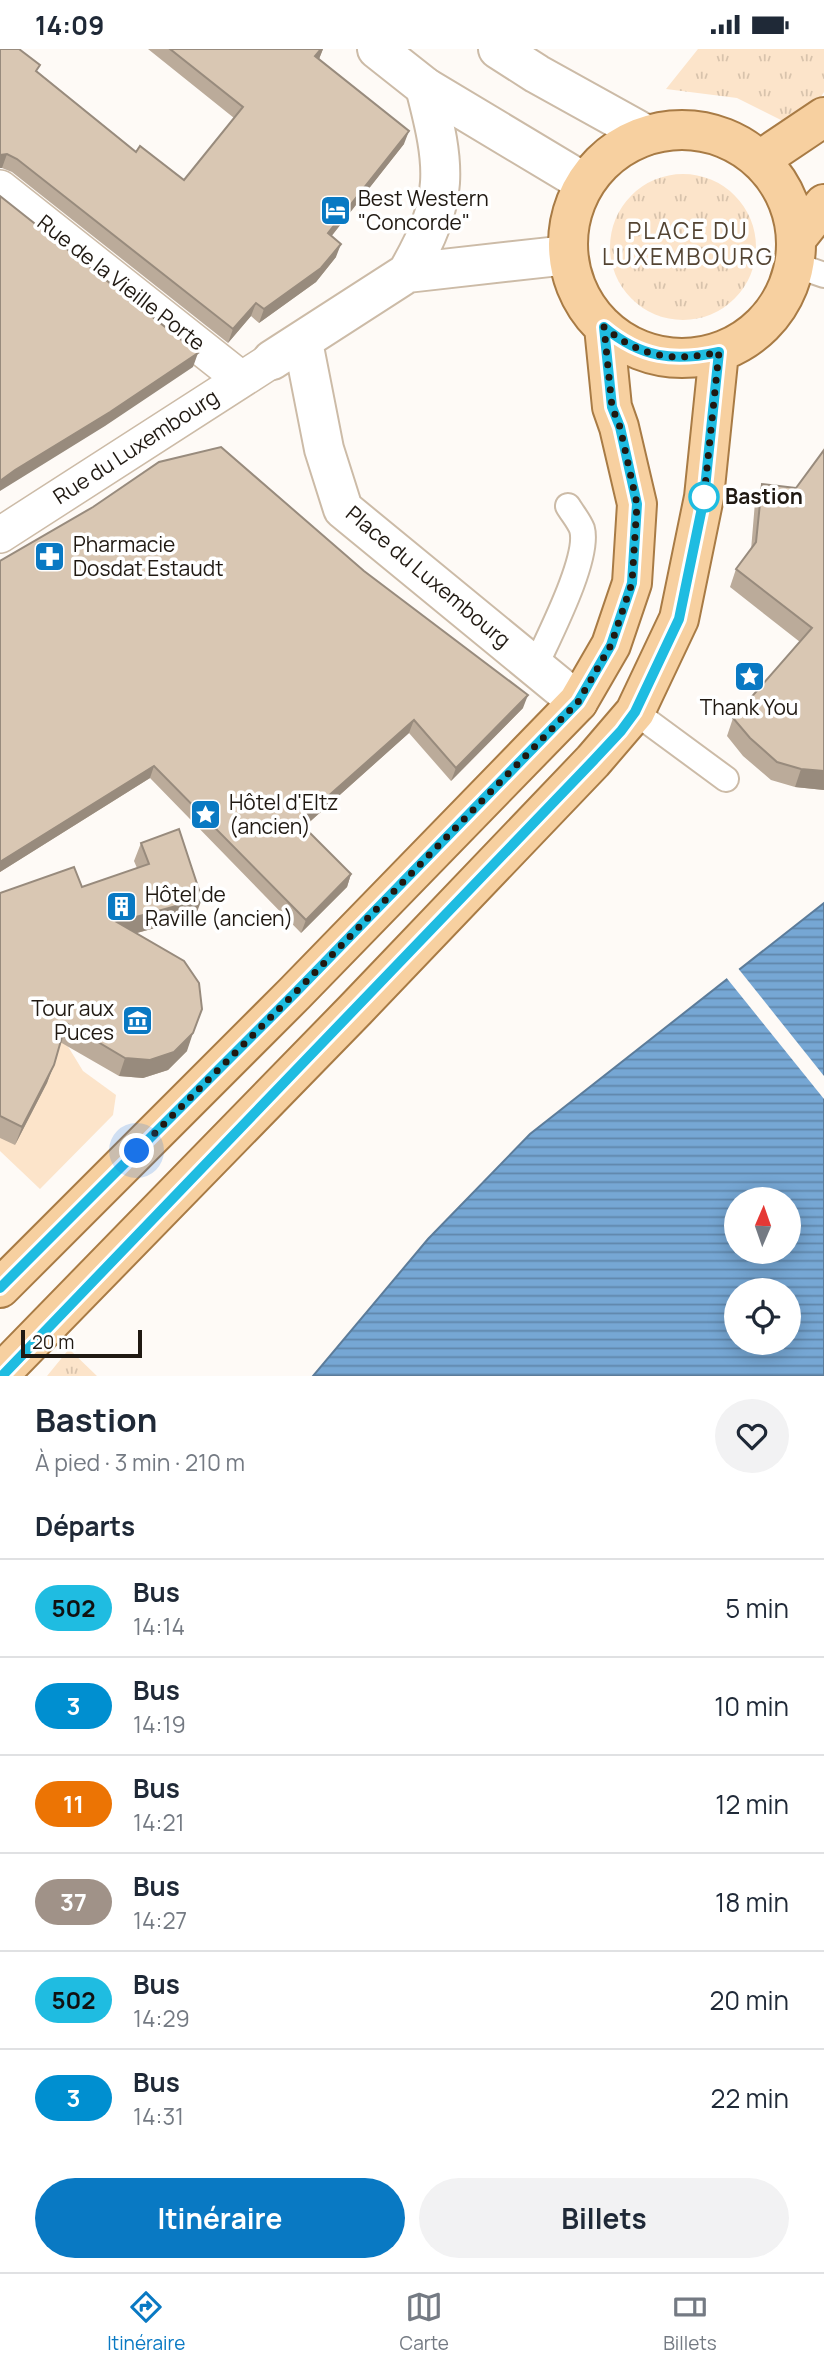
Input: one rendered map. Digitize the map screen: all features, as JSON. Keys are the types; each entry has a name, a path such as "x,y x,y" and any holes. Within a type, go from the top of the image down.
{"main road":[{"path":"760,159 824,117"},
{"path":"805,259 792,208 779,182 760,159 736,142 707,131 677,129 647,135 622,145 601,162 585,183 570,218 568,255 573,282 586,307 620,341 639,350 666,357 693,358 719,352 749,337 773,314 805,259 824,204"},
{"path":"0,1288 295,993 578,702 611,645 632,583 637,504 620,427 612,407 604,327"},
{"path":"3,1374 536,821 621,731 635,712 679,619 704,498 719,352"}],"street":[{"path":"377,49 425,87 585,183"},
{"path":"498,49 537,74 647,135"},
{"path":"407,273 435,217 441,187 438,138 425,87"},
{"name":"Rue de la Vieille Porte","path":"0,188 272,360"},
{"path":"272,360 407,273 568,255"},
{"name":"Place du Luxembourg","path":"272,360 318,415 324,449 343,509 578,702"},
{"name":"Rue du Luxembourg","path":"0,535 272,360"}],"lane":[{"path":"535,667 582,555 582,530 568,506"},
{"path":"635,712 726,779"}],"green space":[{"path":"698,49 824,49 824,92 821,97 783,121 737,98 666,89"},
{"path":"683,174 711,180 734,196 750,219 756,247 750,275 734,298 711,314 683,320 655,314 632,298 616,275 610,247 616,219 632,196 655,180"},
{"path":"61,1035 83,1071 116,1095 113,1115 40,1189 0,1151 0,1137"},
{"path":"69,1349 97,1376 47,1376"}],"water":[{"path":"824,903 824,1376 313,1376 428,1239 530,1134"}],"pier":[{"path":"737,967 824,1076 824,1099 725,976"}],"building":[{"path":"0,49 19,49 40,65 36,71 136,152 140,146 184,180 243,107 170,49 321,49 315,56 409,131 328,233 341,244 321,268 264,309 256,303 233,329 17,159 7,154 0,155"},
{"path":"0,196 198,353 0,481"},
{"path":"221,447 364,571 528,695 456,768 414,720 299,822 351,874 306,920 154,766 0,862 0,561 93,507 159,462"},
{"path":"824,450 824,771 801,769 777,762 750,738 733,718 812,628 736,569 756,542 762,484 796,488"},
{"path":"179,829 202,899 117,922 184,961 199,983 202,1009 193,1033 174,1052 150,1060 125,1058 66,1023 54,1065 22,1127 0,1116 0,893 74,867 82,887 149,864 141,843"}],"bus line":[{"name":"502","path":"0,1288 295,993 578,702 611,645 632,583 637,504 620,427 612,407 604,327 620,341 639,350 666,357 693,358 719,352 704,498 679,619 635,712 593,761 2,1376"}],"place":[{"name":"Best Western \"Concorde\"","path":"335,211"},
{"name":"Bastion","path":"704,497"},
{"name":"Pharmacie Dosdat Estaudt","path":"50,557"},
{"name":"Thank You","path":"749,676"},
{"name":"Hôtel d'Eltz (ancien)","path":"206,815"},
{"name":"Hôtel de Raville (ancien)","path":"122,907"},
{"name":"Tour aux Puces","path":"137,1021"}],"district":[{"name":"PLACE DU LUXEMBOURG","path":"688,244"}],"route":[{"path":"137,1151 578,702 611,645 632,583 637,504 620,427 612,407 604,327 620,341 639,350 666,357 693,358 719,352 704,497"}]}
